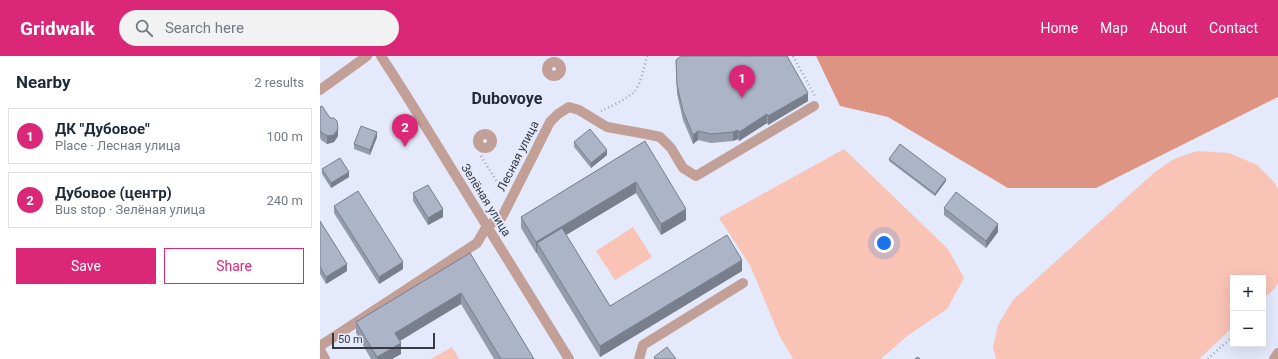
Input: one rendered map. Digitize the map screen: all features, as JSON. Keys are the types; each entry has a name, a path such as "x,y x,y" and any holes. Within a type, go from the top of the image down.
{"street":[{"path":"320,90 368,56"},
{"name":"Зелёная улица","path":"381,56 568,359"},
{"name":"Лесная улица","path":"320,346 477,243 487,226 502,218 550,122 558,114 569,107 579,110 607,127 660,137 671,148 683,168 696,176 814,106"},
{"path":"639,359 643,345 743,283"},
{"path":"320,350 325,359"},
{"path":"1274,359 1278,353"}],"path":[{"path":"606,109 634,92 642,76 647,56"},
{"path":"793,56 816,98 814,106"},
{"path":"481,156 499,185"},
{"path":"1208,359 1230,339"}],"shaded area":[{"path":"816,56 1278,56 1278,97 1096,188 1008,188 888,117 840,106"},
{"path":"844,149 948,249 964,278 947,309 907,336 881,359 793,359 779,335 750,265 719,218"},
{"path":"1197,151 1229,153 1257,165 1273,181 1278,188 1278,283 1275,288 1266,296 1266,275 1230,275 1230,330 1199,359 996,359 993,347 998,325 1013,300 1156,171 1174,159"},
{"path":"633,227 652,257 615,280 596,251"},
{"path":"452,347 459,359 431,359"}],"building":[{"path":"681,56 787,56 808,93 768,116 767,114 739,132 738,130 733,132 711,134 698,131 693,135 683,111 677,85 676,60"},
{"path":"322,106 330,118 334,118 337,121 338,129 334,135 327,136 320,130 320,107"},
{"path":"361,126 377,132 370,150 354,144"},
{"path":"590,129 607,150 591,163 574,142"},
{"path":"645,141 686,209 661,224 636,182 536,242 521,217"},
{"path":"900,144 946,179 935,194 889,159"},
{"path":"340,158 349,172 331,183 322,169"},
{"path":"428,185 443,209 428,218 413,193"},
{"path":"358,191 403,262 379,277 334,206"},
{"path":"956,192 998,224 986,241 944,208"},
{"path":"320,221 347,264 326,277 320,267"},
{"path":"562,228 610,306 727,235 742,260 600,346 537,243"},
{"path":"470,253 534,359 501,359 461,293 395,333 401,343 377,357 356,322"},
{"path":"667,347 676,359 655,359 654,357"}],"place":[{"name":"ДК \"Дубовое\"","path":"742,98"},
{"name":"Дубовое (центр)","path":"405,147"}],"district":[{"name":"Dubovoye","path":"507,98"}]}
